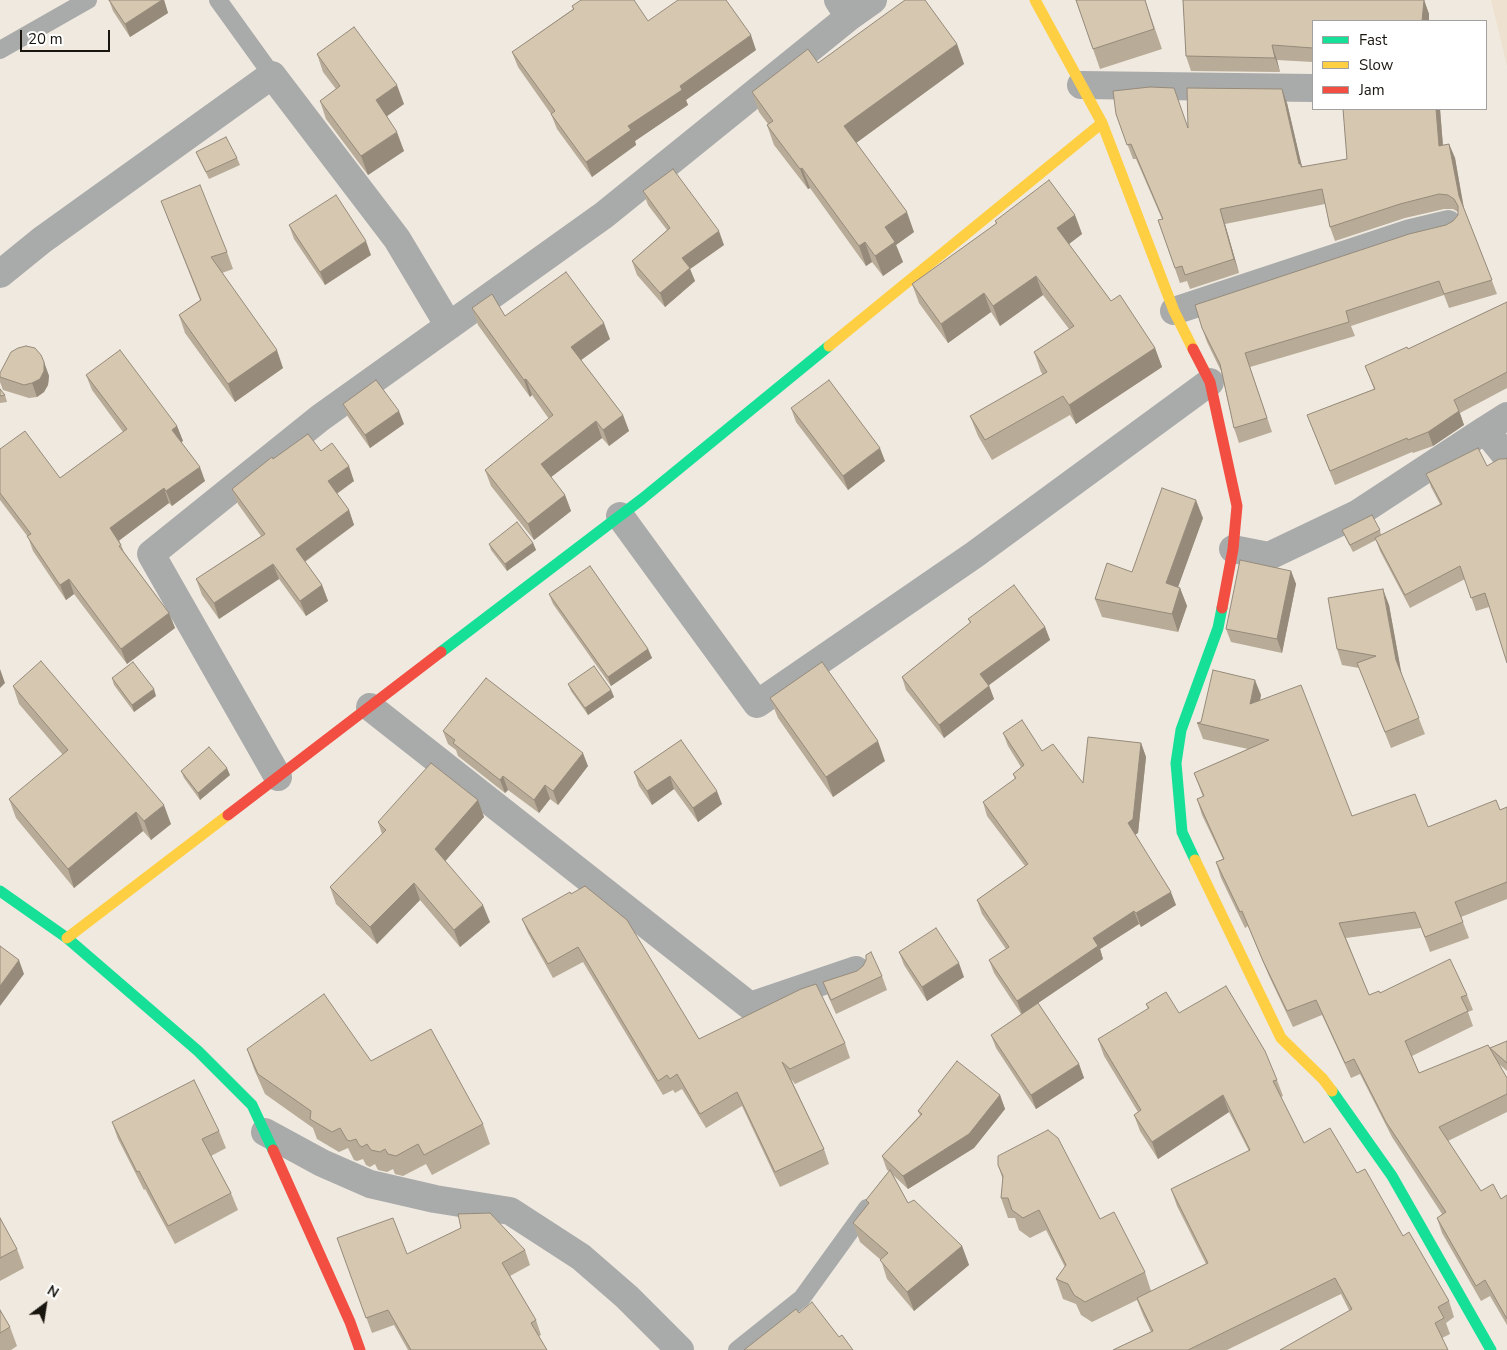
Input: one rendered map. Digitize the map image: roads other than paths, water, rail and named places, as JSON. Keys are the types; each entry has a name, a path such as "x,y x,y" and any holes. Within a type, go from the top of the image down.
{"street":[{"path":"278,777 151,554 320,418 604,215 843,8 873,0"},
{"path":"1035,0 1102,122 1174,311 1210,382 1237,506 1233,549 1218,628 1181,730 1176,763 1182,832 1281,1038 1323,1079 1392,1176 1491,1350"},
{"path":"0,274 42,240 272,75 397,239 449,326"},
{"path":"1082,85 1312,88"},
{"path":"67,938 620,516 1102,122"},
{"path":"1174,311 1410,233 1448,224"},
{"path":"620,516 757,704 974,555 1210,382"},
{"path":"1233,549 1269,556 1358,514 1496,423 1507,457"},
{"path":"370,707 750,1006 856,970"},
{"path":"0,891 67,938 198,1051 252,1105 266,1132 350,1322 360,1350"},
{"path":"266,1132 322,1163 370,1184 436,1199 510,1211 581,1257 627,1297 680,1350"}],"lane":[{"path":"0,50 88,0"},
{"path":"218,0 272,75"},
{"path":"737,1350 802,1298 877,1194"}]}
